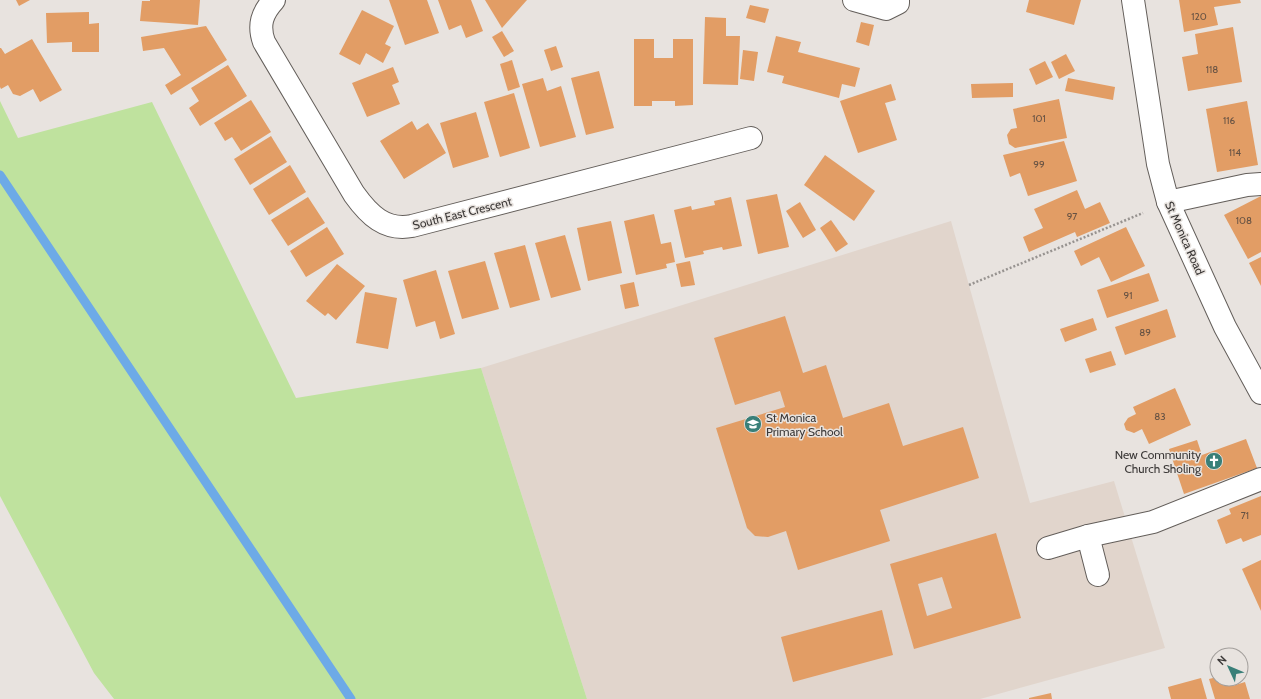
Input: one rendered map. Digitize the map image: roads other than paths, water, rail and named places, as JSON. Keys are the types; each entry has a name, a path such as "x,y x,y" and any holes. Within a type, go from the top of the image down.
{"street":[{"name":"South East Crescent","path":"274,0 268,7 262,20 261,34 264,42 354,194 370,213 383,223 394,227 404,228 751,138"},
{"path":"854,0 886,9 898,3 898,0"},
{"name":"St Monica Road","path":"1133,0 1158,164 1168,202 1226,327 1261,393"},
{"path":"1168,202 1247,185 1261,184"},
{"path":"1048,548 1088,536 1154,522 1261,479"},
{"path":"1088,536 1098,575"}],"waterway":[{"path":"0,175 351,699"}],"place":[{"name":"St Monica Primary School","path":"753,424"},
{"name":"New Community Church Sholing","path":"1214,461"}]}
